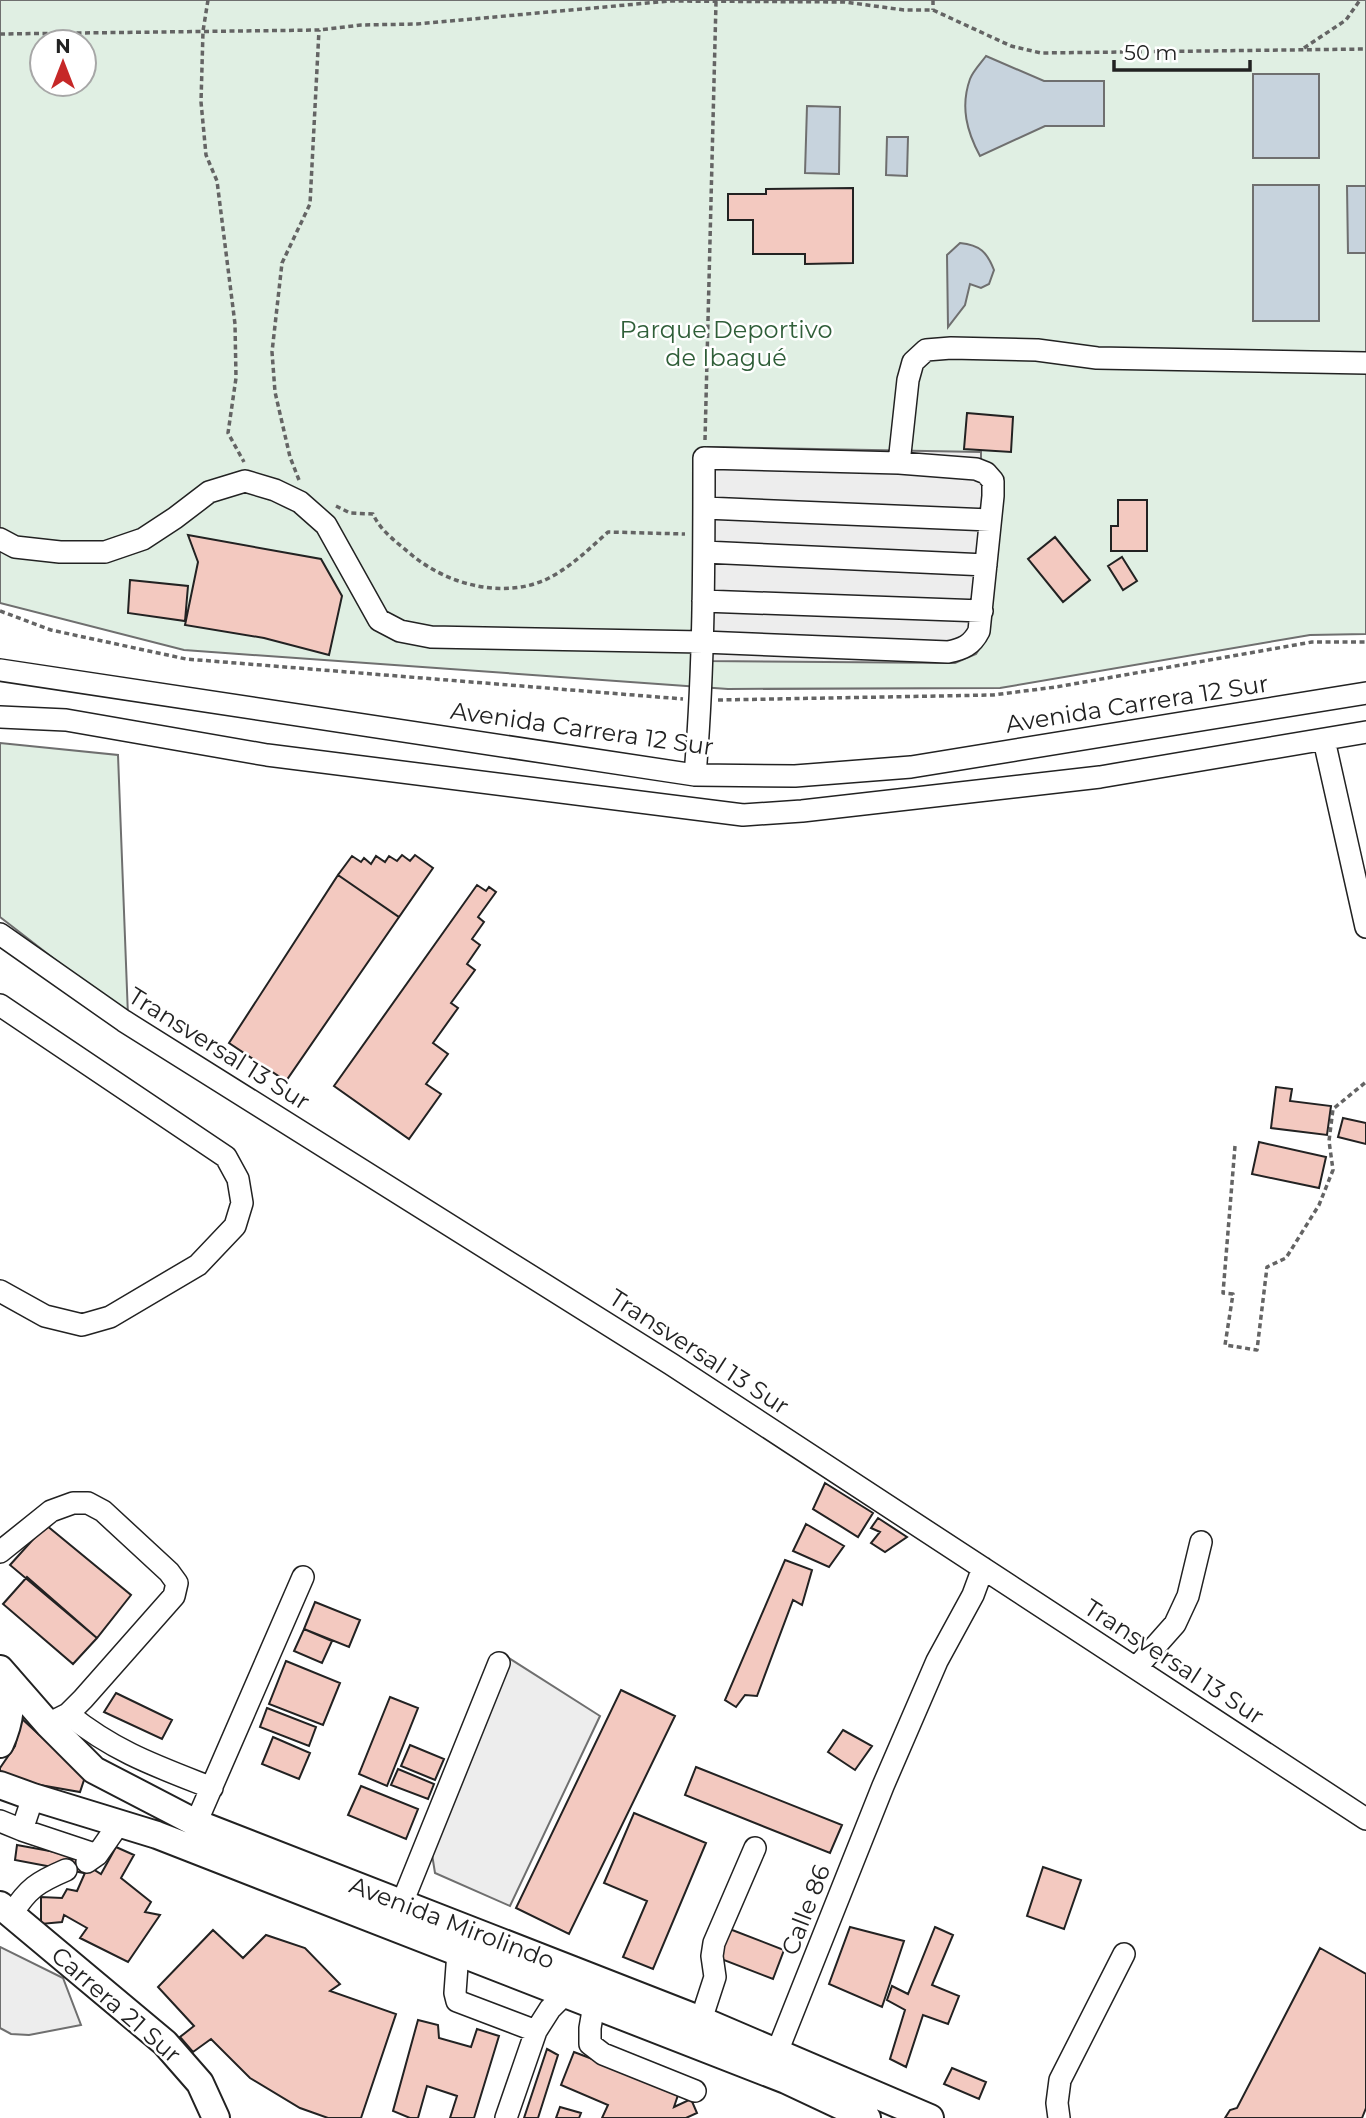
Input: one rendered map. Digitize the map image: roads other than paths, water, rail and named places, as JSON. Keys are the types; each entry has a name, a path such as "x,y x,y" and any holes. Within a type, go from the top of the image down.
{"main road":[{"name":"Avenida Mirolindo","path":"4,1673 58,1719 94,1770 196,1823 701,2020 930,2118"},
{"path":"0,1744 11,1714 11,1699 4,1673"},
{"name":"Avenida Mirolindo","path":"0,1785 120,1822 786,2080 867,2118"},
{"name":"Carrera 21 Sur","path":"5,1910 164,2043 200,2083 216,2118"}],"street":[{"path":"900,463 908,380 913,362 926,350 1037,350 1097,358 1366,363"},
{"path":"0,539 15,547 60,552 105,552 143,538 209,492 245,481 275,490 300,502 326,525 379,620 400,631 431,637 703,642 948,652 963,649 975,639 979,631 993,481 986,473 976,469 900,463 704,458 705,508 699,543 703,642 695,775"},
{"path":"705,508 990,520"},
{"path":"699,543 986,565"},
{"path":"703,601 982,611"},
{"name":"Avenida Carrera 12 Sur","path":"0,670 695,775 795,776 911,767 1366,692"},
{"path":"0,717 66,720 267,755 743,815 802,811 1100,777 1366,732"},
{"path":"1324,740 1366,927"},
{"name":"Transversal 13 Sur","path":"0,934 124,1021 671,1364 1366,1819"},
{"path":"0,1004 226,1157 239,1179 242,1203 235,1226 198,1265 110,1317 82,1325 45,1316 0,1292"},
{"path":"0,1552 51,1511 73,1503 88,1503 103,1511 169,1572 177,1583 174,1595 58,1719 102,1739 138,1760 212,1788"},
{"path":"1136,1668 1175,1624 1188,1596 1202,1542"},
{"name":"Calle 86","path":"777,2052 883,1786 937,1661 973,1595 983,1568"},
{"path":"196,1823 303,1577"},
{"path":"402,1903 499,1663"},
{"path":"22,1830 33,1797"},
{"path":"0,1821 92,1858 120,1822"},
{"path":"701,2020 715,1977 712,1956 714,1943 755,1848"},
{"path":"5,1910 38,1882 66,1870"},
{"path":"458,1952 455,1993 457,2001 536,2031"},
{"path":"1059,2118 1056,2103 1060,2080 1124,1954"},
{"path":"506,2118 536,2031 550,2009 565,1994"},
{"path":"594,2006 590,2044 603,2054 695,2091"}],"park label":[{"name":"Parque Deportivo de Ibagué","path":"726,344"}]}
